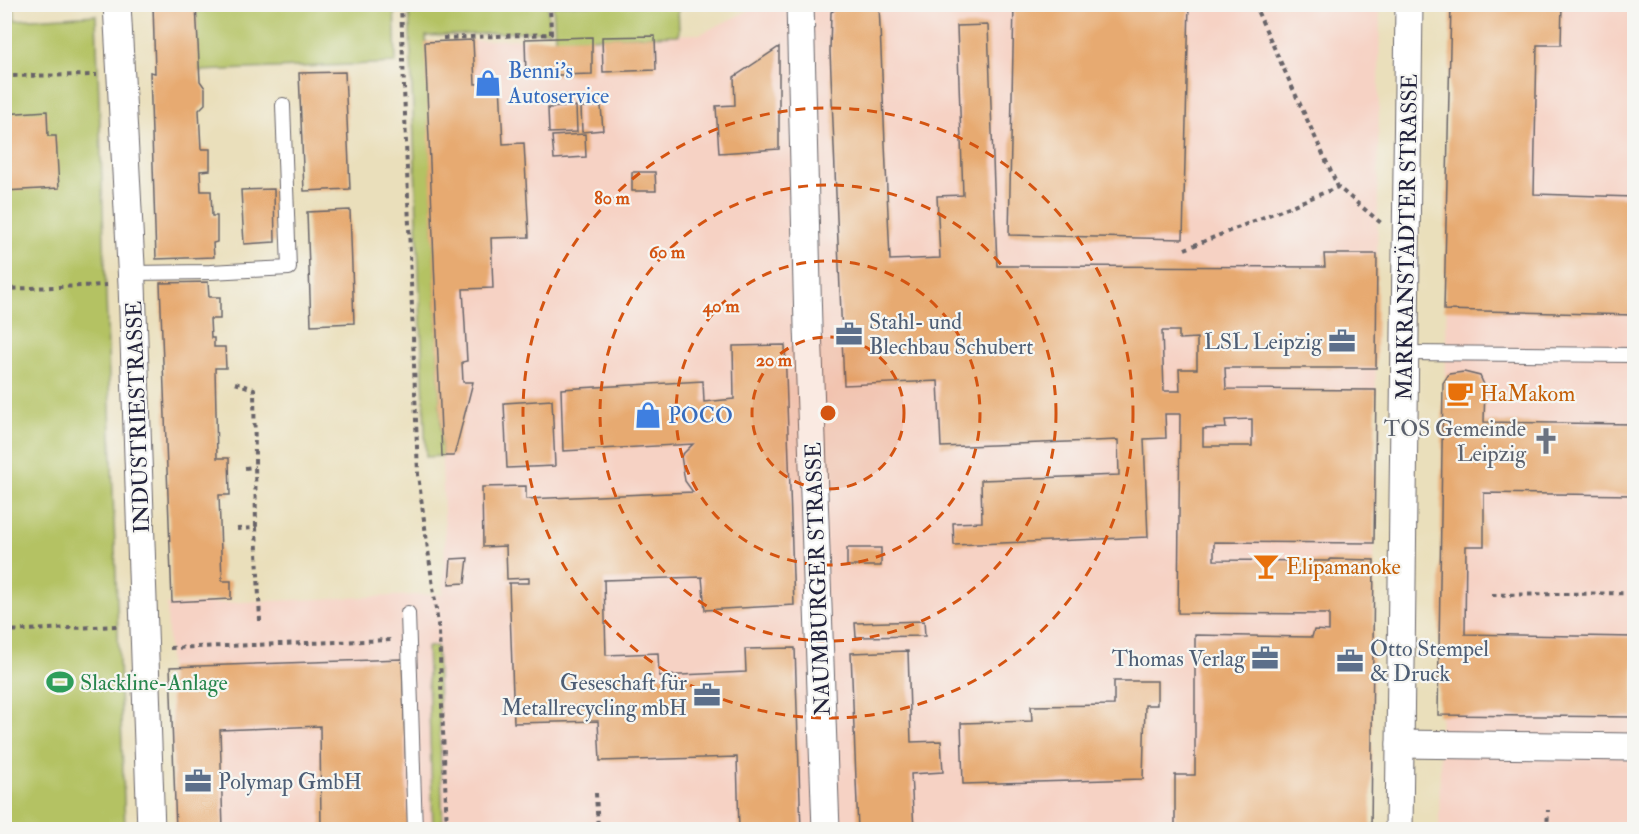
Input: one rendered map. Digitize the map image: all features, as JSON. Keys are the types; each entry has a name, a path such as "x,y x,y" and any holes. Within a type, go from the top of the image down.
{"street":[{"name":"INDUSTRIESTRASSE","path":"117,4 132,278 152,830"},
{"name":"NAUMBURGER STRASSE","path":"800,4 808,326 826,830"},
{"name":"MARKRANSTÄDTER STRASSE","path":"1400,830 1409,4"},
{"path":"1400,744 1635,747"}],"lane":[{"path":"132,278 289,268 283,105"},
{"path":"1404,353 1635,355"},
{"path":"408,613 415,830"}],"path":[{"path":"401,4 418,475 439,632 447,830"},
{"path":"443,38 551,34 550,4"},
{"path":"1254,4 1338,187 1405,243"},
{"path":"4,76 120,74"},
{"path":"1185,249 1338,187"},
{"path":"4,289 132,278"},
{"path":"235,383 254,389 260,621"},
{"path":"245,468 255,467"},
{"path":"237,529 256,528"},
{"path":"1492,595 1635,593"},
{"path":"4,631 145,637 396,640 408,638"},
{"path":"596,793 598,830"},
{"path":"1547,830 1548,810"}],"shaded area":[{"path":"762,4 1380,5 1371,829 175,829 167,605 443,594 445,538 425,42 700,34"},
{"path":"1451,5 1634,5 1634,829 1439,830"}],"green space":[{"path":"14,4 15,20 96,15 125,829 5,830 4,5"},
{"path":"196,5 394,5 396,63 199,71"},
{"path":"409,5 548,5 549,31 426,36 442,456 426,457"},
{"path":"553,5 678,5 679,35 555,39"},
{"path":"437,646 443,830 433,829 427,647"}],"building":[{"path":"844,4 879,4 890,260 940,258 937,196 963,195 957,26 988,25 997,266 1325,267 1324,254 1377,254 1376,368 1225,368 1226,389 1376,390 1374,543 1214,542 1214,560 1374,560 1371,830 1175,830 1175,775 1195,775 1195,635 1312,637 1314,630 1329,631 1329,614 1178,613 1180,414 1165,414 1166,438 1144,439 1148,537 954,545 953,523 982,522 981,480 1119,475 1118,440 941,447 938,381 844,385 830,51 831,12","holes":["1162,331 1179,331 1179,339 1197,338 1197,369 1179,369 1180,391 1164,391","1252,419 1252,446 1203,446 1203,429 1226,428 1225,420"]},
{"path":"1014,4 1189,4 1183,239 1009,235"},
{"path":"1451,4 1562,4 1561,45 1537,45 1534,194 1634,197 1633,315 1444,310"},
{"path":"153,5 196,5 200,81 205,88 205,104 199,110 201,149 210,149 210,170 200,171 201,191 211,191 212,216 217,216 217,242 213,243 214,257 156,259 150,72 155,73"},
{"path":"655,36 656,70 603,72 602,37"},
{"path":"592,37 592,74 526,76 525,39"},
{"path":"473,40 475,84 500,83 503,144 524,143 529,237 491,238 493,288 463,289 467,361 462,362 463,382 473,382 454,456 442,456 425,42"},
{"path":"779,47 779,149 719,153 716,106 735,105 734,77"},
{"path":"345,72 350,189 304,191 299,73"},
{"path":"576,106 577,132 549,133 548,108"},
{"path":"601,106 603,130 582,132 581,107"},
{"path":"47,111 48,136 56,136 59,188 4,191 4,114"},
{"path":"585,134 586,157 554,159 552,136"},
{"path":"632,172 655,172 656,191 632,191"},
{"path":"274,189 275,242 244,244 241,190"},
{"path":"350,210 354,323 311,325 307,212"},
{"path":"208,282 209,297 220,297 220,319 210,319 211,338 214,338 214,347 225,347 226,368 215,368 217,458 229,458 230,495 219,495 222,581 231,581 231,599 172,602 160,283"},
{"path":"785,345 794,605 705,610 702,577 604,580 606,655 658,653 659,676 746,672 745,649 795,648 801,830 739,830 737,757 600,761 598,721 514,723 509,583 529,583 529,578 507,579 506,546 483,547 482,487 526,486 526,499 693,492 685,481 681,456 693,444 563,451 561,389 703,381 704,402 734,399 733,346"},
{"path":"1464,372 1480,376 1485,387 1484,422 1634,424 1634,495 1484,493 1484,546 1466,546 1465,634 1634,637 1634,717 1438,715 1443,383 1449,374"},
{"path":"552,400 555,466 507,468 504,403"},
{"path":"847,548 881,548 881,566 847,566"},
{"path":"468,558 465,583 449,584 451,559"},
{"path":"924,621 925,636 856,637 855,623"},
{"path":"908,651 911,742 941,741 943,772 911,774 914,830 858,830 851,653"},
{"path":"402,659 408,830 321,830 320,726 220,730 223,830 176,830 170,667"},
{"path":"1114,681 1157,681 1157,705 1145,705 1143,779 963,784 961,723 1032,721 1031,706 1114,705"}],"place":[{"name":"Benni's Autoservice","path":"488,83"},
{"name":"Stahl- und Blechbau Schubert","path":"849,334"},
{"name":"LSL Leipzig","path":"1342,341"},
{"name":"HaMakom","path":"1460,393"},
{"name":"POCO","path":"648,415"},
{"name":"TOS Gemeinde Leipzig","path":"1546,441"},
{"name":"Elipamanoke","path":"1266,566"},
{"name":"Thomas Verlag","path":"1265,658"},
{"name":"Otto Stempel & Druck","path":"1350,661"},
{"name":"Slackline-Anlage","path":"60,682"},
{"name":"Geseschaft für Metallrecycling mbH","path":"707,695"},
{"name":"Polymap GmbH","path":"198,781"}]}
